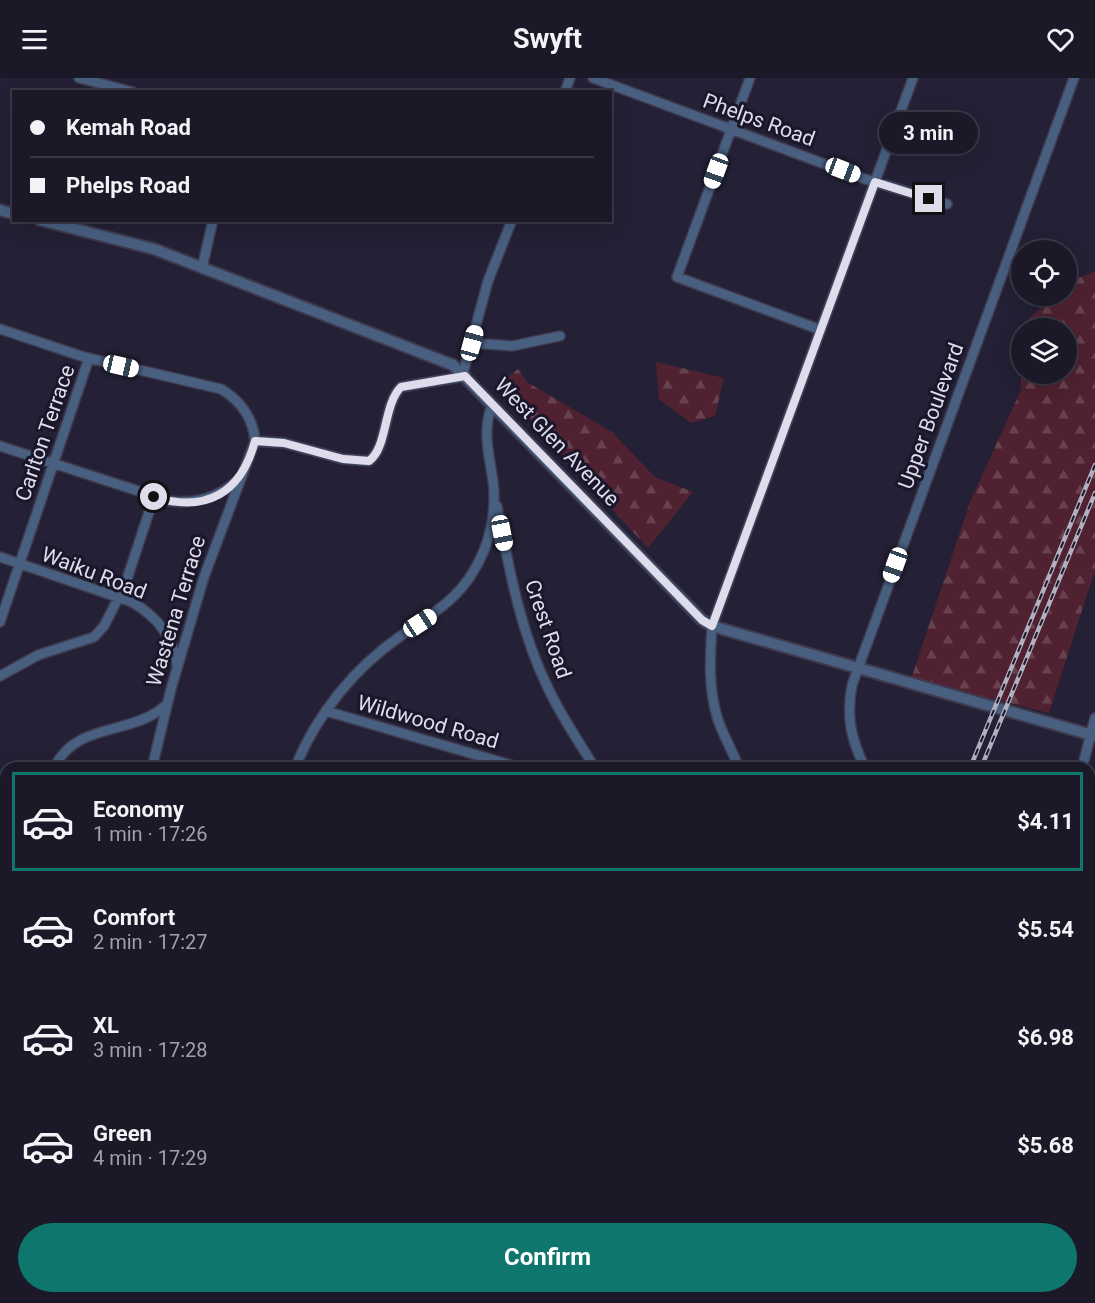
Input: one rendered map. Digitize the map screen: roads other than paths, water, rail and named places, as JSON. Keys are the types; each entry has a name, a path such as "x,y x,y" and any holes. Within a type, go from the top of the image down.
{"street":[{"path":"80,78 125,90"},
{"name":"Phelps Road","path":"593,78 875,182 947,204"},
{"path":"750,78 677,277 820,330"},
{"path":"736,762 718,718 712,695 712,626 913,78"},
{"name":"Upper Boulevard","path":"862,762 856,749 848,706 858,668 1074,78"},
{"name":"West Glen Avenue","path":"48,222 154,249 450,364 464,374 702,620 712,626 1092,735"},
{"path":"202,268 213,222"},
{"path":"0,329 89,358 221,389 246,410 255,441 284,443 343,459 369,461 376,453 392,399 401,387 464,374 488,281 511,222"},
{"path":"472,343 512,346 560,336"},
{"name":"Carlton Terrace","path":"0,622 89,358"},
{"path":"298,762 309,738 326,711 371,659 437,612 462,588 472,574 487,543 494,509 494,491 486,441 486,426 492,405"},
{"name":"Wastena Terrace","path":"153,762 167,704 213,547 255,441"},
{"path":"0,446 154,497 182,503 207,499 229,488 243,474"},
{"name":"Crest Road","path":"494,491 515,595 531,649 561,714 591,762"},
{"path":"0,676 38,655 94,637 104,626 119,597 154,497"},
{"name":"Waiku Road","path":"0,557 119,597 145,609 161,626 174,649 177,668"},
{"path":"58,762 63,754 82,738 141,722 167,704"},
{"name":"Wildwood Road","path":"326,711 500,762"},
{"path":"1084,762 1095,718"}],"railway":[{"path":"972,762 1095,465"},
{"path":"983,762 1095,493"}]}
